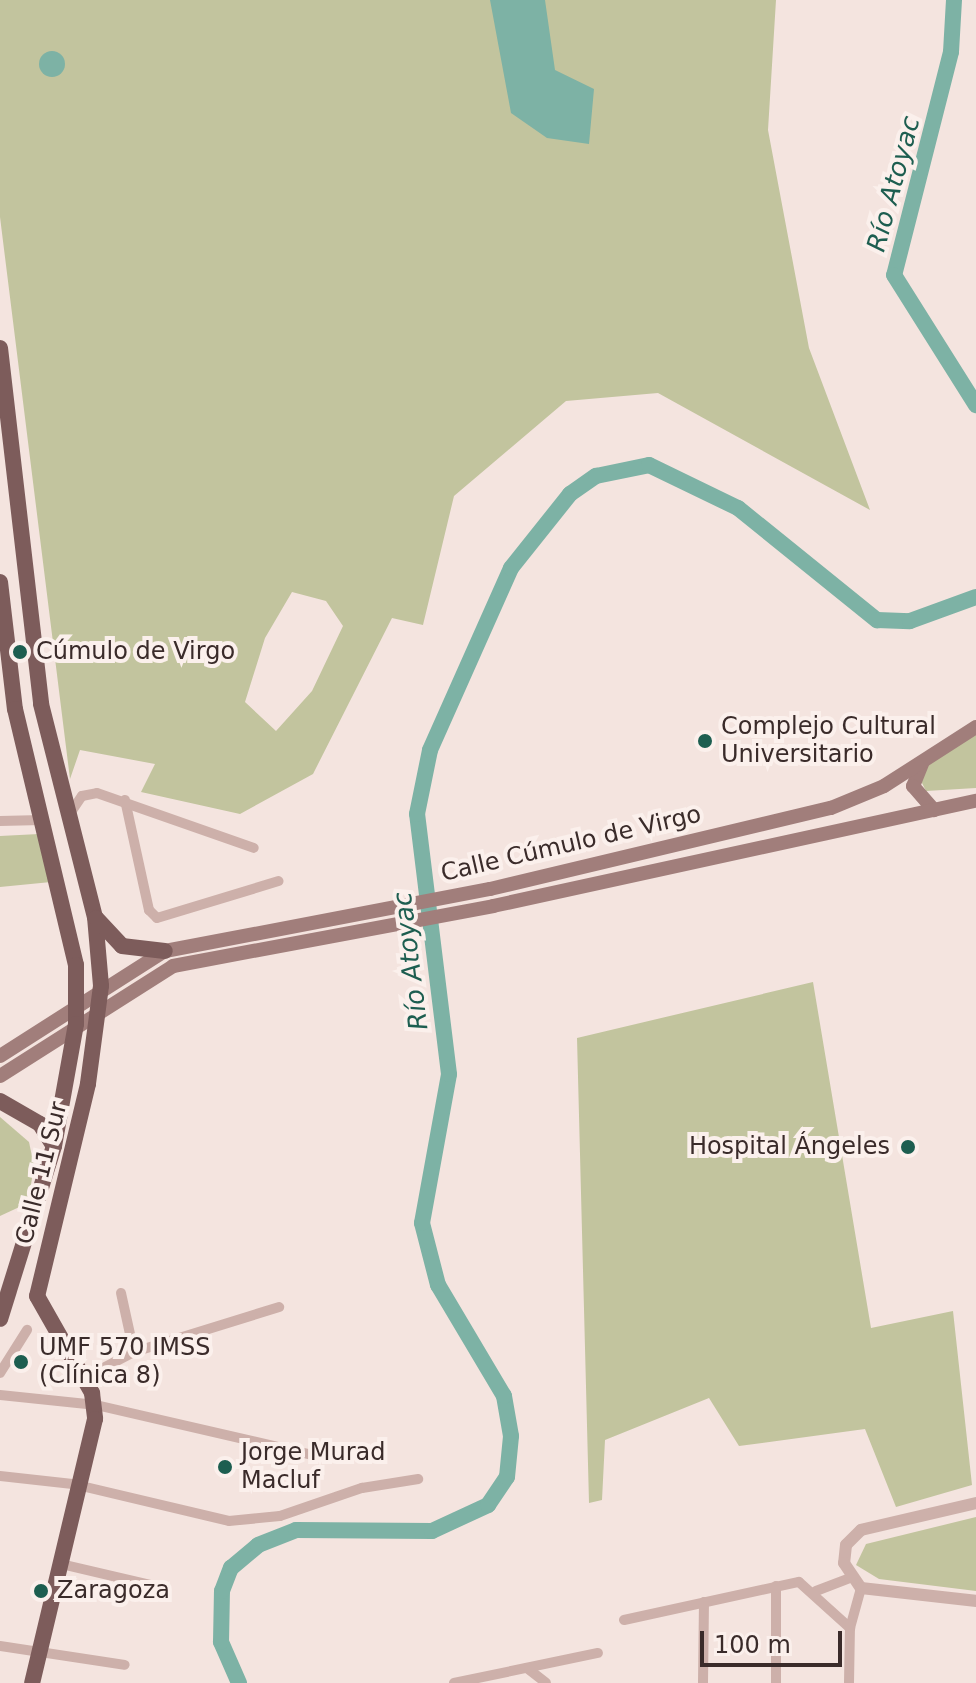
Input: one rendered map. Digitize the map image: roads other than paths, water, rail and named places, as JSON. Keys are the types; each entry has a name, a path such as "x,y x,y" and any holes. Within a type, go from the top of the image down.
{"main road":[{"name":"Calle 11 Sur","path":"0,348 41,704 95,917 101,986 88,1084 37,1296 84,1378 91,1404"},
{"name":"Calle 11 Sur","path":"0,582 15,709 70,924 76,1003 67,1085 54,1146 0,1319"},
{"name":"Calle Cúmulo de Virgo","path":"0,1056 101,986 165,951 490,889 862,798 976,727"},
{"path":"934,753 913,786 934,810"},
{"name":"Calle Cúmulo de Virgo","path":"0,1076 100,1007 173,966 348,936 976,801"},
{"path":"750,849 747,836 783,819"},
{"path":"95,917 122,946 165,951"},
{"path":"67,1085 88,1084"},
{"path":"0,1101 24,1111 54,1146"},
{"path":"32,1683 79,1485 91,1404"}],"street":[{"path":"69,815 91,793 125,800 254,848"},
{"path":"125,800 149,910 157,918 279,881"},
{"path":"0,821 42,820"},
{"path":"121,1293 134,1352"},
{"path":"84,1378 134,1352 279,1307"},
{"path":"0,1373 27,1330"},
{"path":"0,1395 91,1404 317,1456"},
{"path":"0,1476 79,1485 257,1521 418,1479"},
{"path":"976,1503 855,1533 844,1551 850,1578 861,1588 976,1601"},
{"path":"61,1564 155,1586"},
{"path":"816,1591 850,1578"},
{"path":"624,1620 799,1582 816,1591 850,1628"},
{"path":"776,1586 776,1683"},
{"path":"849,1683 850,1628 861,1588"},
{"path":"703,1683 704,1602"},
{"path":"0,1646 40,1648 125,1665"},
{"path":"454,1683 491,1679 598,1653"},
{"path":"527,1668 546,1683"}],"water":[{"path":"490,0 545,0 555,70 594,89 589,144 547,138 511,113"},
{"path":"52,51 61,55 65,64 61,73 52,77 43,73 39,64 43,55"}],"waterway":[{"name":"Río Atoyac","path":"954,0 951,52 894,275 976,405"},
{"name":"Río Atoyac","path":"239,1683 221,1642 222,1591 231,1568 258,1545 296,1530 432,1531 488,1505 507,1477 511,1436 504,1396 438,1285 422,1223 449,1074 417,814 430,750 511,568 570,494 596,476 649,465 738,508 877,620 910,621 976,597"}],"place":[{"name":"Cúmulo de Virgo","path":"20,652"},
{"name":"Complejo Cultural Universitario","path":"705,741"},
{"name":"Hospital Ángeles","path":"908,1147"},
{"name":"UMF 570 IMSS (Clínica 8)","path":"21,1362"},
{"name":"Jorge Murad Macluf","path":"225,1467"},
{"name":"Zaragoza","path":"41,1591"}]}
